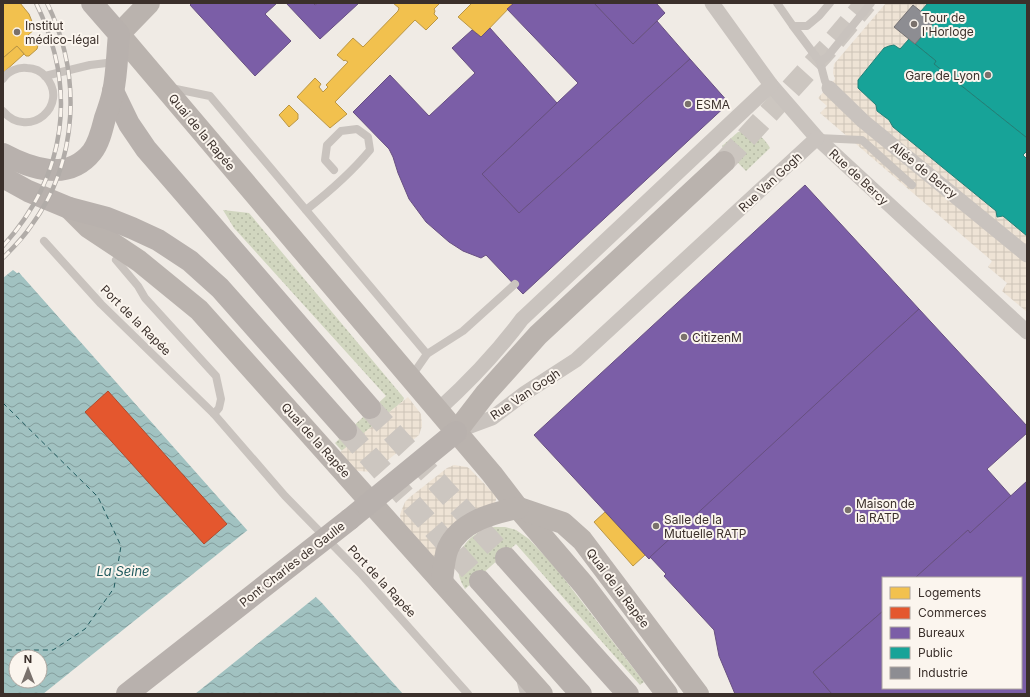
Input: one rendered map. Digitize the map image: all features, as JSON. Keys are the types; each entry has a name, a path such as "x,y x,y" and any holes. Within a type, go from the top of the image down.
{"main road":[{"name":"Quai de la Rapée","path":"92,3 492,474 518,508 584,585 667,694"},
{"path":"3,154 20,163 39,169 52,170 66,169 76,166 91,153 97,144 113,91 119,34 149,3"},
{"path":"113,91 129,124 146,149 370,408"},
{"name":"Rue Van Gogh","path":"456,432 486,393 538,335 724,162"},
{"name":"Quai de la Rapée","path":"3,177 28,192 69,208 107,218 132,228 158,240 190,261 220,288 346,430"},
{"name":"Quai de la Rapée","path":"69,208 88,227 139,261 146,279 199,310 333,458 370,502 542,694"},
{"name":"Pont Charles de Gaulle","path":"127,694 350,518 456,432"},
{"name":"Quai de la Rapée","path":"518,508 563,523 582,540 698,694"},
{"path":"442,582 447,549 458,533 475,521 496,512 518,508"},
{"path":"506,558 628,694"},
{"path":"480,582 582,694"}],"street":[{"name":"Rue de Bercy","path":"712,3 771,85 817,138 1027,332"},
{"name":"Allée de Bercy","path":"827,84 863,120 1027,255"},
{"path":"438,410 463,388 491,359 522,319 771,85"},
{"name":"Rue Van Gogh","path":"456,432 492,418 525,393 576,360 817,138"}],"lane":[{"path":"777,3 820,62 827,84"},
{"path":"793,26 807,26 830,3"},
{"path":"820,62 827,57 871,3"},
{"path":"45,76 90,65 116,62"},
{"path":"3,79 12,71 20,68 38,70 50,83 53,92 49,110 42,117 34,121 25,123 16,121 8,117 3,111"},
{"name":"Quai de la Rapée","path":"164,87 210,96 427,354"},
{"path":"306,210 356,167 370,150 368,137 357,130 341,131 327,145 325,160 334,170"},
{"path":"817,138 862,140 912,185"},
{"name":"Port de la Rapée","path":"44,241 101,304 214,414 285,496 362,575 468,694"},
{"name":"Port de la Rapée","path":"116,260 146,279 145,298 216,376 221,399 219,408 214,414"},
{"path":"410,378 427,354 463,331 515,284"},
{"path":"517,666 524,694"}],"green space":[{"path":"748,131 761,137 770,148 746,171 722,146 738,132"},
{"path":"223,210 249,213 404,398 403,401 342,451 335,443 386,396 234,228"},
{"path":"494,527 505,527 516,530 529,539 555,567 644,682 640,685 516,544 465,589 460,579 458,569 462,550 474,535 483,530"}],"shaded area":[{"path":"886,3 928,3 921,11 913,5 895,27 909,39 900,49 894,45 884,48 858,80 858,88 876,105 877,111 889,120 893,127 996,211 997,217 1003,216 1027,236 1027,312 1002,291 1007,283 988,267 992,261 820,113 827,106 818,98 835,79 833,73 834,64"},
{"path":"408,397 421,414 422,426 419,435 373,472 357,471 339,453"},
{"path":"454,465 467,467 470,469 496,496 496,500 495,503 436,557 432,557 401,521 400,515 405,502 410,497 447,468"}],"water":[{"name":"La Seine","path":"3,257 17,273 19,272 247,530 322,603 403,694 3,694"}],"pier":[{"path":"3,255 17,271 21,271 25,275 23,277 19,272 17,273 13,270 3,278"},
{"path":"249,529 317,596 195,694 43,694"}],"building: Logements":[{"name":"Institut médico-légal","path":"3,3 20,3 29,14 35,29 28,35 38,45 37,49 29,56 26,56 17,46 3,58"},
{"path":"393,3 440,3 434,9 434,14 438,18 426,30 415,20 335,102 347,114 330,128 297,97 315,78 321,84 319,87 323,92 328,87 326,85 348,62 345,60 344,61 337,55 353,38 363,47 398,11 399,8"},
{"path":"472,3 514,3 481,37 458,17"},
{"path":"17,46 24,54 3,73 3,58"},
{"path":"289,105 298,114 298,119 289,127 279,115"},
{"path":"605,512 645,555 633,566 594,522"}],"building: Commerces":[{"path":"108,391 227,524 204,544 85,412"}],"building: Bureaux":[{"path":"192,3 277,3 265,14 291,41 255,76 190,5"},
{"path":"286,3 313,3 315,5 318,3 359,3 320,39"},
{"path":"514,3 594,3 633,44 657,21 690,59 519,213 482,174 578,83 507,9"},
{"path":"594,3 656,3 665,13 633,44"},
{"path":"490,28 557,103 482,174 519,213 690,59 729,103 523,294 486,255 481,258 463,251 449,242 426,222 409,199 389,149 353,112 390,75 429,116 475,73 452,48 472,30 481,37"},
{"path":"805,185 919,309 649,559 534,435"},
{"name":"Maison de la RATP","path":"919,309 1027,426 1027,433 987,469 1011,496 970,533 968,530 916,577 882,577 882,612 813,672 832,694 735,694 719,656 714,630 664,576 666,574 650,557"},
{"path":"1027,481 1027,694 832,694 813,672 882,612 882,689 1022,689 1022,577 916,577 968,530 970,533"}],"building: Public":[{"name":"Gare de Lyon","path":"928,3 1027,3 1027,138 934,64 936,61 915,44 934,22 921,11"},
{"path":"909,39 936,61 934,64 1027,138 1027,151 1023,155 1027,159 1027,236 1003,216 997,217 996,211 893,127 889,120 877,111 876,105 858,88 858,80 884,48 894,45 900,49"}],"building: Industrie":[{"name":"Tour de l'Horloge","path":"913,5 934,22 915,44 894,27"}],"ferry route":[{"path":"3,403 98,497 121,546 114,588 85,629 53,650 3,650"}],"tunnel":[{"path":"724,162 828,48 866,3"},
{"path":"370,408 506,558"},
{"path":"346,430 480,581"}],"railway":[{"path":"3,246 25,219 41,190 53,161 59,130 61,99 58,67 49,35 36,3"},
{"path":"3,258 18,243 47,201 59,174 66,146 70,117 70,88 66,59 58,30 47,3"}],"place":[{"name":"Tour de l'Horloge","path":"914,24"},
{"name":"Institut médico-légal","path":"17,32"},
{"name":"Gare de Lyon","path":"988,75"},
{"name":"ESMA","path":"688,104"},
{"name":"CitizenM","path":"684,337"},
{"name":"Maison de la RATP","path":"848,510"},
{"name":"Salle de la Mutuelle RATP","path":"656,526"}]}
